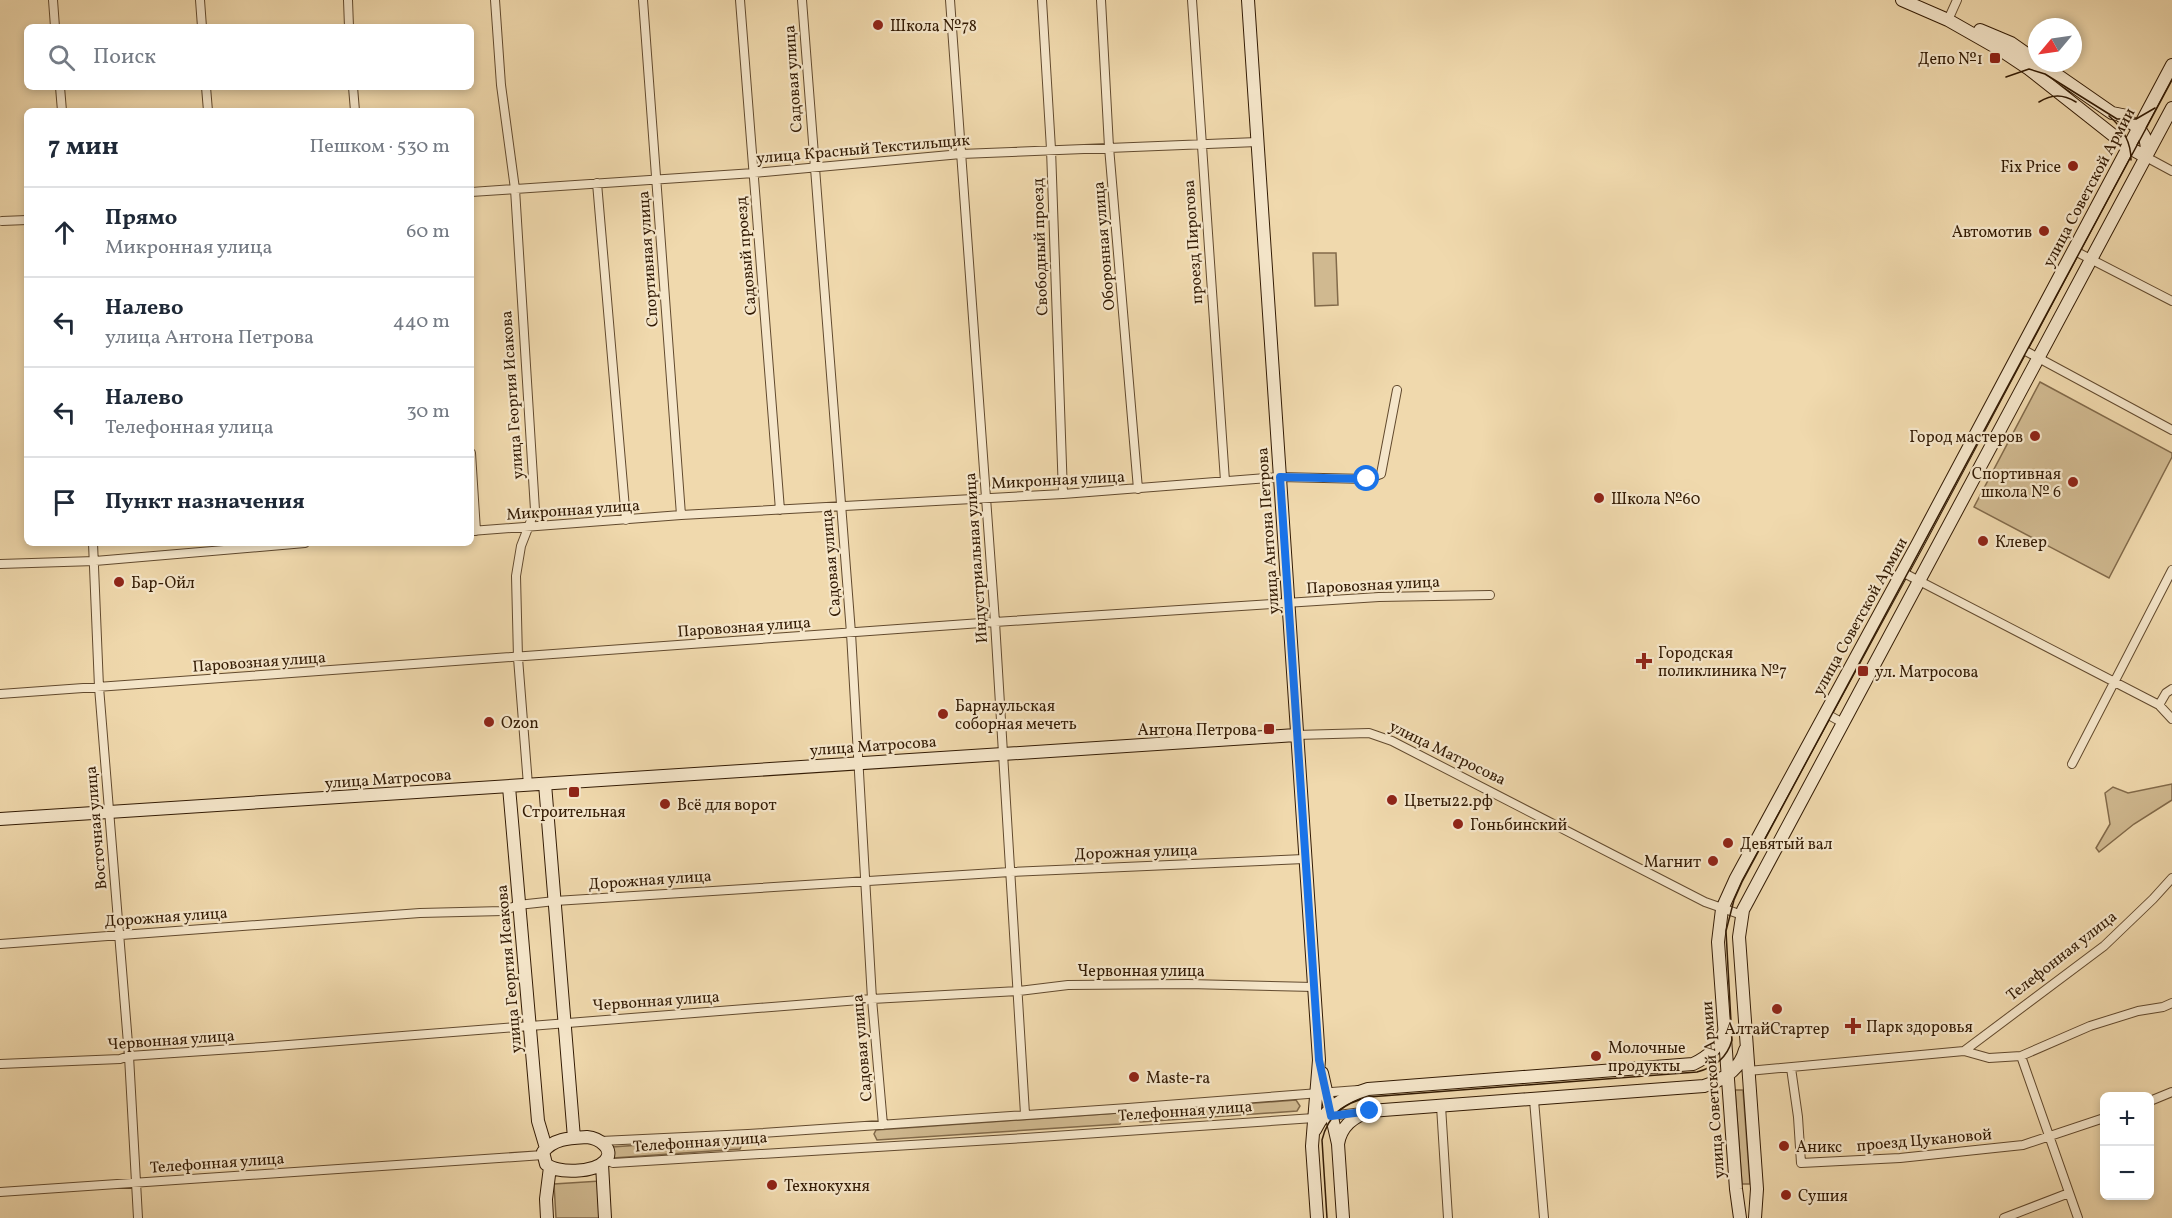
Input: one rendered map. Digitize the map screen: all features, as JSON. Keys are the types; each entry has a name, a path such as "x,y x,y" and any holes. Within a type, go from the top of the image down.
{"street":[{"path":"53,0 55,24"},
{"path":"200,0 202,24"},
{"path":"348,0 350,24"},
{"name":"улица Георгия Исакова","path":"495,0 501,85 515,189 535,510 521,546 516,576 518,658 528,785"},
{"name":"Спортивная улица","path":"643,0 681,515"},
{"name":"Садовый проезд","path":"740,0 780,510"},
{"name":"Садовая улица","path":"801,0 850,633 872,999 883,1125"},
{"name":"Индустриальная улица","path":"950,0 995,622 1025,1114"},
{"name":"Свободный проезд","path":"1042,0 1051,149 1063,494"},
{"name":"Оборонная улица","path":"1101,0 1109,147 1138,489"},
{"name":"проезд Пирогова","path":"1192,0 1225,482"},
{"name":"улица Антона Петрова","path":"1248,0 1321,1093 1324,1115 1338,1144 1343,1218"},
{"path":"1902,0 1948,20 1983,39 2024,66 2127,147 2172,171"},
{"path":"1948,20 1957,0"},
{"path":"1948,20 1987,32 2011,43 2028,55"},
{"name":"улица Советской Армии","path":"1755,1218 1757,1189 1738,1066 1725,1031 1718,942 1722,909 1736,878 2171,68"},
{"path":"2054,72 2138,128 2146,140 2146,157"},
{"path":"60,90 62,108"},
{"path":"206,90 208,108"},
{"path":"353,90 355,108"},
{"path":"2121,116 2138,115 2151,104"},
{"name":"улица Советской Армии","path":"1740,1218 1728,1075 1738,1066 1746,1046 1739,937 1742,915 1748,899 2172,108"},
{"name":"улица Красный Текстильщик","path":"474,192 754,173 961,154 1257,142"},
{"path":"597,183 626,520"},
{"path":"2,221 24,220"},
{"path":"2073,250 2172,301"},
{"path":"2020,348 2172,430"},
{"name":"Микронная улица","path":"474,531 681,515 1138,489 1280,477 1367,479 1381,474 1397,390"},
{"name":"Восточная улица","path":"93,546 99,687 129,1056 138,1218"},
{"path":"0,564 94,561 240,546"},
{"path":"2072,764 2172,570"},
{"path":"1902,572 2159,705 2172,719"},
{"name":"Паровозная улица","path":"0,694 995,622 1379,597 1490,595"},
{"path":"2159,705 2166,693 2172,689"},
{"path":"1825,713 1843,723"},
{"name":"улица Матросова","path":"0,819 1002,753 1296,735 1369,733 1392,741 1722,909 1742,915"},
{"path":"545,784 574,1138"},
{"name":"улица Георгия Исакова","path":"508,787 538,1121 544,1152 550,1167"},
{"name":"Дорожная улица","path":"0,944 420,913 503,911 518,905 555,901 865,880 1304,859"},
{"name":"Телефонная улица","path":"1964,1051 2104,946 2172,878"},
{"name":"Червонная улица","path":"0,1064 120,1059 129,1056 872,999 1019,991 1068,985 1188,984 1314,987"},
{"path":"1738,1066 1791,1068 1964,1051 1989,1058 2021,1056 2090,1026 2172,1003"},
{"path":"1704,1059 1721,1041 1725,1031"},
{"path":"2021,1056 2078,1218"},
{"name":"Телефонная улица","path":"601,1141 1128,1108 1683,1065 1704,1059 1738,1066"},
{"name":"Телефонная улица","path":"604,1162 1025,1138 1704,1086 1728,1075 1738,1066"},
{"name":"проезд Цукановой","path":"1791,1068 1798,1117 1801,1163 2023,1145 2100,1119"},
{"path":"1324,1115 1350,1096 1368,1089"},
{"path":"2154,1099 2172,1092"},
{"name":"улица Антона Петрова","path":"1317,1218 1312,1146 1324,1115 1321,1093"},
{"path":"1534,1100 1544,1218"},
{"path":"1441,1106 1448,1218"},
{"path":"1338,1144 1342,1131 1349,1122 1370,1111"},
{"path":"544,1152 560,1140 593,1138 601,1141 607,1150 604,1162 605,1218"},
{"name":"Телефонная улица","path":"0,1192 136,1184 544,1152"},
{"path":"547,1218 546,1199 550,1167 555,1170 573,1171 604,1162"},
{"path":"2004,1218 2069,1193"}],"shaded area":[{"path":"1313,253 1336,253 1338,305 1315,306"},
{"name":"Спортивная школа № 6","path":"2040,382 2172,453 2172,457 2109,578 1974,507"},
{"path":"2172,784 2172,800 2134,824 2099,852 2096,848 2110,824 2105,793 2113,787 2128,793"},
{"path":"1735,1090 1743,1090 1750,1184 1742,1184"},
{"path":"1296,1100 1300,1106 1297,1111 1140,1122 1136,1117 1138,1112"},
{"path":"1119,1113 1123,1118 1120,1124 877,1140 874,1134 876,1130"},
{"path":"739,1138 742,1144 740,1149 613,1158 612,1147"},
{"path":"600,1181 602,1218 556,1218 554,1184"}],"tram line":[{"path":"2006,77 2029,69 2045,74 2117,119 2136,119 2155,108"},
{"path":"1327,1218 1322,1140 1333,1117 1338,1111 1352,1103 1369,1097 1697,1072 1715,1064 1727,1052 1732,1040 1726,931 1734,900 1742,882 2172,80"},
{"path":"2039,102 2058,96 2076,102"},
{"path":"2109,116 2125,135 2131,160"}],"place":[{"name":"Школа №78","path":"878,25"},
{"name":"Депо №1","path":"1995,58"},
{"name":"Fix Price","path":"2073,166"},
{"name":"Автомотив","path":"2044,231"},
{"name":"Город мастеров","path":"2035,436"},
{"name":"Спортивная школа № 6","path":"2073,482"},
{"name":"Школа №60","path":"1599,498"},
{"name":"Клевер","path":"1983,541"},
{"name":"Бар-Ойл","path":"119,582"},
{"name":"Городская поликлиника №7","path":"1644,661"},
{"name":"ул. Матросова","path":"1863,671"},
{"name":"Барнаульская соборная мечеть","path":"943,714"},
{"name":"Ozon","path":"489,722"},
{"name":"Антона Петрова","path":"1269,729"},
{"name":"Строительная","path":"574,792"},
{"name":"Цветы22.рф","path":"1392,800"},
{"name":"Всё для ворот","path":"665,804"},
{"name":"Гоньбинский","path":"1458,824"},
{"name":"Девятый вал","path":"1728,843"},
{"name":"Магнит","path":"1713,861"},
{"name":"АлтайСтартер","path":"1777,1009"},
{"name":"Парк здоровья","path":"1853,1026"},
{"name":"Молочные продукты","path":"1596,1056"},
{"name":"Maste-ra","path":"1134,1077"},
{"name":"Аникс","path":"1784,1146"},
{"name":"Технокухня","path":"772,1185"},
{"name":"Сушия","path":"1786,1195"}],"route":[{"path":"1367,479 1280,477 1319,1060 1331,1116 1370,1111"}]}
